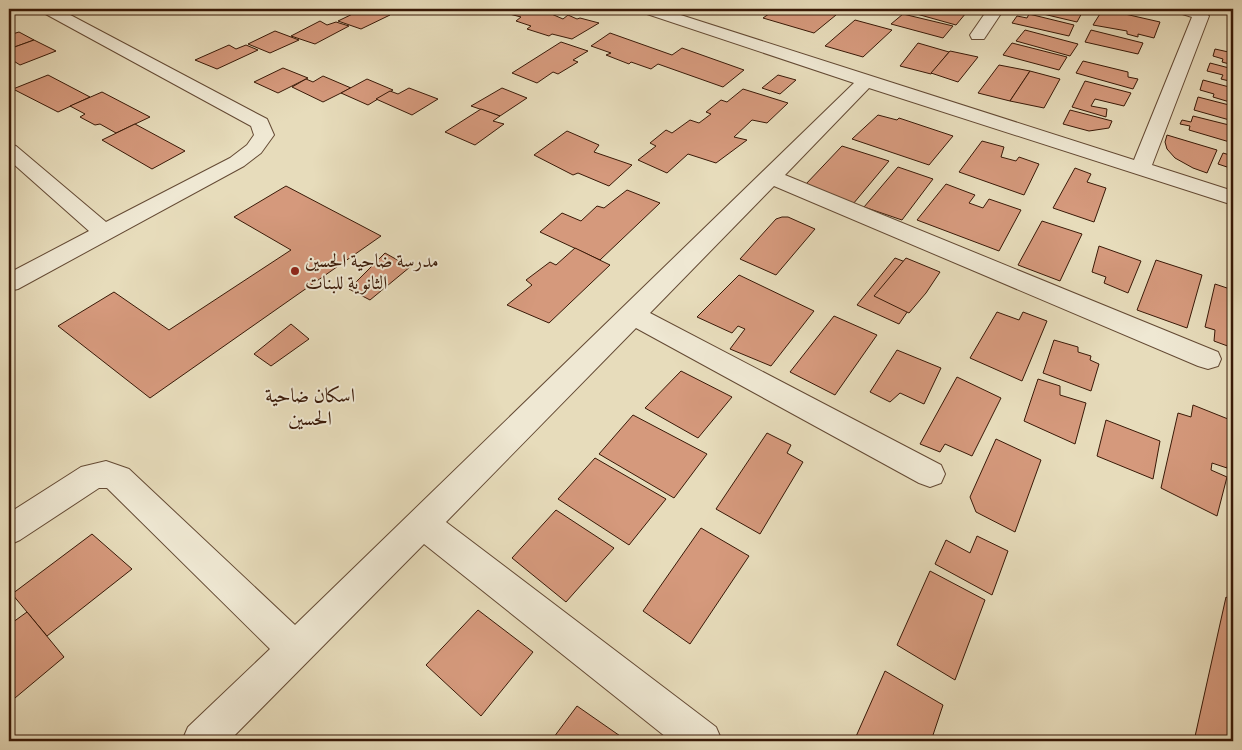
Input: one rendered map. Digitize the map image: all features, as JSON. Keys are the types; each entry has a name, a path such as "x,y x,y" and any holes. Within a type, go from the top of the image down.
{"street":[{"path":"9,283 237,162 254,149 264,135 260,123 48,9"},
{"path":"647,9 1233,198"},
{"path":"978,34 996,9"},
{"path":"1141,168 1201,16 1195,12 1182,9"},
{"path":"202,741 423,524 866,81"},
{"path":"9,150 104,232"},
{"path":"769,176 1208,359"},
{"path":"632,314 930,474"},
{"path":"9,530 92,476 106,474 118,478 296,650"},
{"path":"423,524 702,741"}],"building":[{"path":"363,9 370,9 390,15 361,29 338,21"},
{"path":"490,9 540,9 563,19 568,15 577,19 580,18 599,23 572,39 552,34 549,36 527,29 531,26 516,21 521,17"},
{"path":"776,9 814,9 836,15 814,33 763,18"},
{"path":"908,9 949,9 966,13 956,25 906,11"},
{"path":"1022,9 1084,9 1077,22"},
{"path":"1103,9 1160,22 1154,38 1138,34 1138,37 1127,34 1127,31 1093,25"},
{"path":"903,14 953,26 943,38 891,24"},
{"path":"1029,14 1074,25 1069,36 1012,23 1017,16 1027,18"},
{"path":"855,20 892,30 863,57 825,46"},
{"path":"320,21 327,25 336,22 349,26 315,44 291,36"},
{"path":"1025,30 1078,44 1070,56 1016,41"},
{"path":"1091,30 1143,43 1138,54 1085,42"},
{"path":"275,31 299,40 270,53 248,44"},
{"path":"19,32 34,40 9,49 9,35"},
{"path":"610,33 672,55 682,48 744,70 723,87 658,64 651,69 631,62 629,64 606,55 611,53 591,46"},
{"path":"34,40 56,51 20,65 9,58 9,49"},
{"path":"561,42 588,51 573,60 578,62 558,74 553,72 537,83 512,73"},
{"path":"918,43 949,52 931,74 900,66"},
{"path":"1012,43 1067,57 1059,70 1003,55"},
{"path":"229,45 236,49 246,45 258,50 217,69 195,60"},
{"path":"1215,49 1233,53 1233,65 1222,62 1223,59 1213,56"},
{"path":"950,51 978,57 958,82 931,73"},
{"path":"1083,61 1128,72 1128,77 1138,79 1133,89 1076,73"},
{"path":"1210,63 1233,69 1233,82 1221,79 1223,75 1207,71"},
{"path":"999,65 1030,71 1010,101 978,93"},
{"path":"283,68 308,78 278,93 254,82"},
{"path":"1030,71 1060,79 1044,108 1010,101"},
{"path":"48,75 90,97 58,112 13,89"},
{"path":"778,75 796,80 780,94 762,88"},
{"path":"323,76 351,88 323,102 292,87 306,79 313,82"},
{"path":"367,79 393,90 368,105 341,93"},
{"path":"1203,80 1233,88 1233,103 1213,97 1214,94 1200,90"},
{"path":"1085,81 1131,93 1124,106 1095,99 1091,106 1107,109 1106,117 1072,107"},
{"path":"409,88 438,99 412,115 376,99 390,91 398,94"},
{"path":"502,88 527,98 500,116 471,106"},
{"path":"743,89 788,103 767,123 752,120 734,137 747,140 716,163 688,154 667,173 638,160 656,146 650,143 666,130 672,133 690,120 699,123 711,114 706,112 721,100 727,102"},
{"path":"102,92 150,117 116,133 100,124 95,125 80,117 85,114 70,106"},
{"path":"1198,97 1233,106 1233,121 1194,110"},
{"path":"481,109 500,116 493,121 504,124 475,145 445,132"},
{"path":"1070,110 1112,121 1109,128 1089,131 1063,124"},
{"path":"878,115 897,120 899,118 953,136 929,165 852,139"},
{"path":"1193,116 1233,126 1233,143 1189,130 1190,126 1180,124 1182,120 1191,122"},
{"path":"135,124 185,151 152,169 102,140"},
{"path":"567,131 599,145 594,152 632,165 609,186 578,173 573,175 534,155"},
{"path":"1167,135 1217,150 1207,173 1175,158 1167,149 1165,142"},
{"path":"982,141 1004,147 1001,157 1016,161 1019,157 1039,164 1024,195 959,172"},
{"path":"842,146 889,161 853,204 805,185"},
{"path":"1223,153 1233,156 1233,169 1218,164"},
{"path":"898,167 933,179 902,220 864,207"},
{"path":"1075,168 1091,174 1087,182 1106,188 1094,222 1053,208"},
{"path":"946,184 975,195 969,203 983,208 989,199 1021,210 999,251 917,220"},
{"name":"مدرسة ضاحية الحسين الثانوية للبنات","path":"286,186 381,236 150,398 58,326 114,292 169,330 291,250 234,217"},
{"path":"627,190 660,203 600,260 540,232 562,213 581,221 597,206 604,208"},
{"path":"788,217 815,229 776,275 740,259 776,219"},
{"path":"1042,221 1082,234 1060,281 1018,265"},
{"path":"1099,246 1141,261 1128,293 1104,283 1106,277 1092,272"},
{"path":"575,248 610,265 549,323 507,305 532,285 526,280 550,262 556,265"},
{"path":"385,253 410,267 370,300 349,289"},
{"path":"895,258 934,273 899,324 857,305"},
{"path":"906,258 940,272 909,313 874,296"},
{"path":"1156,260 1202,275 1187,328 1137,310"},
{"path":"739,275 814,311 771,366 730,349 745,329 738,326 732,333 697,317"},
{"path":"1215,284 1233,290 1233,348 1214,341 1215,330 1205,327"},
{"path":"997,312 1019,320 1023,312 1047,321 1022,381 970,358"},
{"path":"834,316 877,335 835,395 790,372"},
{"path":"291,324 309,339 271,366 254,354"},
{"path":"1054,340 1078,347 1078,352 1091,356 1090,360 1099,364 1091,391 1043,373"},
{"path":"897,350 941,368 924,404 900,393 890,402 870,392"},
{"path":"681,371 732,397 698,438 645,408"},
{"path":"957,377 1001,398 972,456 945,444 940,452 920,444"},
{"path":"1038,379 1060,386 1060,395 1086,403 1075,444 1024,421"},
{"path":"1193,405 1233,421 1233,438 1227,468 1212,463 1211,470 1227,477 1217,516 1161,488 1178,413 1191,417"},
{"path":"633,415 707,454 674,498 599,454"},
{"path":"1106,420 1160,441 1153,479 1097,456"},
{"path":"767,433 791,445 787,453 803,462 760,534 716,509"},
{"path":"996,439 1041,460 1015,532 976,512 970,497"},
{"path":"595,458 666,499 629,545 558,499"},
{"path":"556,510 614,548 566,602 512,558"},
{"path":"701,528 749,556 690,644 643,611"},
{"path":"92,534 132,569 47,636 12,594"},
{"path":"977,536 1008,551 992,595 935,564 946,540 970,553"},
{"path":"930,571 985,600 955,680 897,645"},
{"path":"1226,597 1233,601 1233,741 1194,741"},
{"path":"478,610 533,652 481,716 426,665"},
{"path":"27,612 64,657 9,703 9,625"},
{"path":"885,671 943,705 931,741 854,741"},
{"path":"577,706 623,738 621,741 551,741"}],"place":[{"name":"مدرسة ضاحية الحسين الثانوية للبنات","path":"295,271"}],"district":[{"name":"اسكان ضاحية الحسين","path":"310,406"}]}
